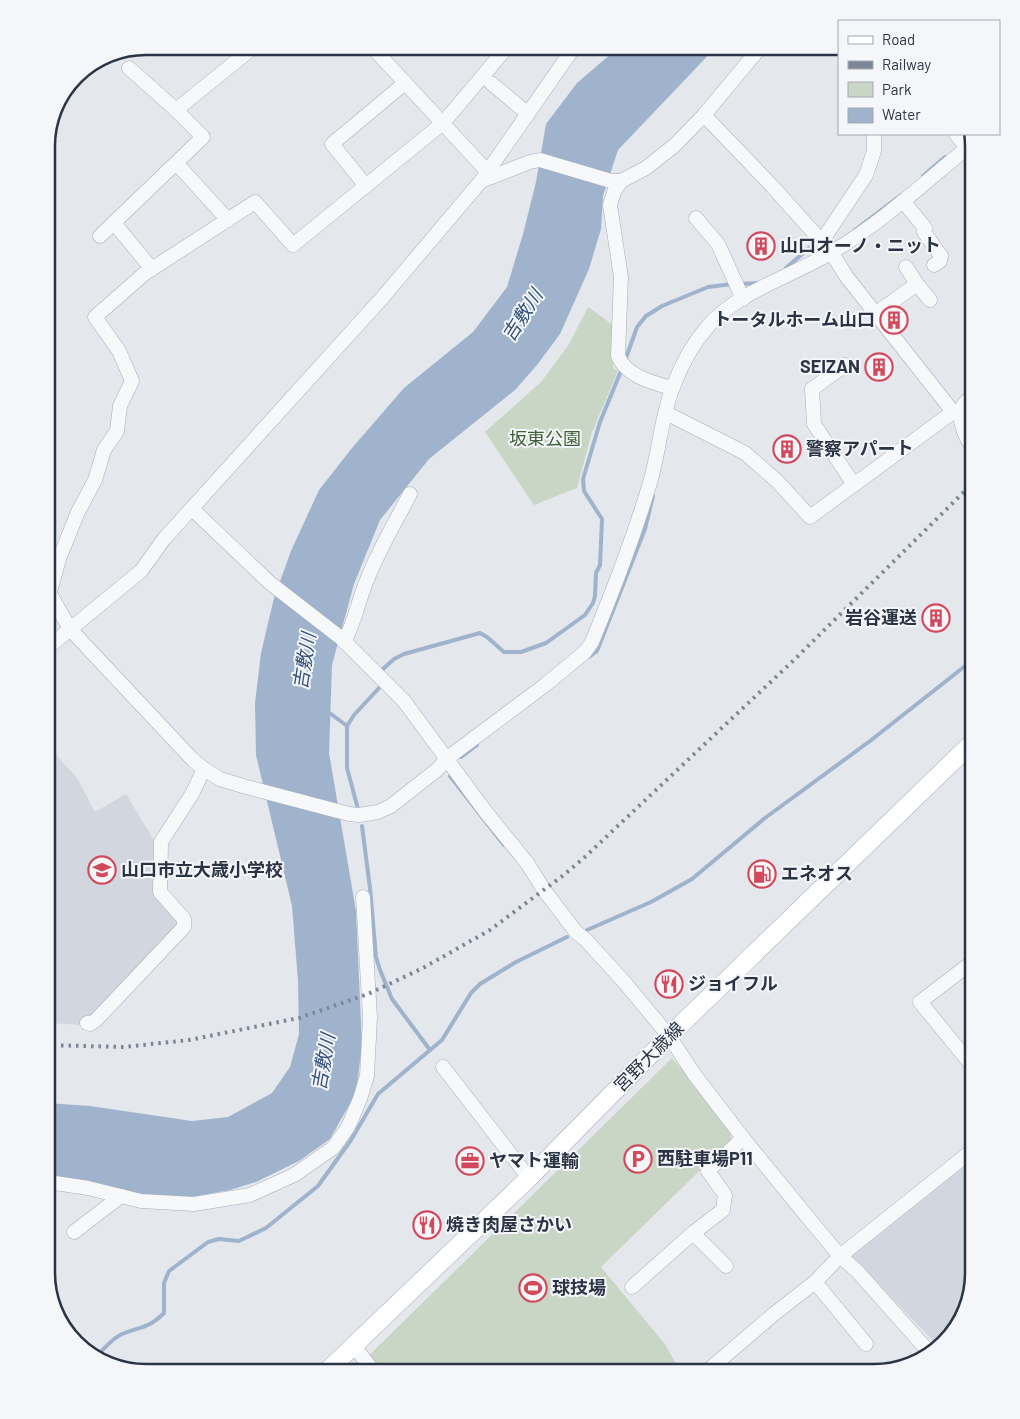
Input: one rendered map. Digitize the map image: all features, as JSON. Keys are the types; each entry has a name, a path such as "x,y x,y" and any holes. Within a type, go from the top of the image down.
{"main road":[{"name":"宮野大歳線","path":"334,1364 529,1178 669,1036 965,751"}],"street":[{"path":"176,110 244,55"},
{"path":"379,55 443,124 484,175"},
{"path":"55,570 78,512 95,480 104,450 117,431 120,406 132,381 118,352 95,317 152,269 255,202 293,245 443,124 500,55"},
{"path":"55,642 142,571 164,540 383,297 484,175 569,55"},
{"path":"484,175 540,160 616,181 646,168 663,155 704,115 753,55"},
{"path":"100,236 203,137 129,68"},
{"path":"491,82 528,114"},
{"path":"366,186 332,144 405,83"},
{"path":"704,115 772,186 832,253 846,276 875,314 957,411 965,433"},
{"path":"822,242 866,175 874,151 874,135"},
{"path":"55,602 70,629 192,759 220,779 359,815 378,812 391,806 433,773 446,759 575,660 592,642 635,533 651,480 672,388 692,349 710,324 722,313 743,299 832,253 872,226 903,201 964,142"},
{"path":"177,164 228,220"},
{"path":"616,181 610,205 621,277 618,356 629,370 650,381 672,388"},
{"path":"903,201 925,228 924,232 941,256 940,261 934,265"},
{"path":"696,218 718,244 743,299"},
{"path":"114,223 152,269"},
{"path":"906,267 930,300"},
{"path":"875,314 917,284"},
{"path":"845,365 812,389 814,424 854,485"},
{"path":"666,413 745,453 777,482 810,517 957,411 965,403"},
{"path":"343,640 352,627 368,578 410,494"},
{"path":"192,509 270,583 343,640 404,701 446,759 527,863 544,890 576,932 586,940 625,983 669,1036 694,1074 743,1138 840,1256 858,1272 925,1348"},
{"path":"87,1023 90,1024 96,1020 184,927 184,919 160,892 161,842 192,794 204,769"},
{"path":"55,1183 88,1188 141,1201 194,1204 250,1195 294,1175 334,1148 348,1127 360,1099 366,1076 370,1017 363,897"},
{"path":"965,970 920,1002 965,1057"},
{"path":"443,1067 529,1178"},
{"path":"632,1287 693,1233 723,1210 725,1195 708,1171 743,1138"},
{"path":"716,1364 815,1282 840,1256 965,1157"},
{"path":"74,1232 121,1196"},
{"path":"693,1233 726,1266"},
{"path":"815,1282 866,1344"},
{"path":"353,1345 368,1364"}],"shaded area":[{"name":"山口市立大歳小学校","path":"55,754 77,778 95,812 126,794 158,847 157,893 183,924 84,1025 55,1023"},
{"path":"965,1165 965,1273 962,1297 953,1319 933,1341 852,1256"}],"green space":[{"name":"坂東公園","path":"588,307 613,325 613,368 618,371 592,432 577,488 534,505 485,432 541,382 568,346"},
{"path":"672,1058 733,1128 730,1141 601,1267 665,1344 676,1364 360,1364"}],"water":[{"name":"吉敷川","path":"610,55 708,55 618,150 603,196 601,229 589,269 560,334 515,390 429,459 380,520 354,584 332,665 329,753 356,911 362,1045 356,1093 330,1139 299,1161 256,1182 230,1190 192,1197 156,1196 121,1192 55,1180 55,1104 90,1106 192,1121 228,1117 272,1093 290,1067 299,1034 298,981 292,906 256,755 255,703 261,653 274,598 291,551 319,490 352,448 404,388 473,332 507,287 536,182 546,124 577,83"}],"waterway":[{"path":"923,176 945,157"},
{"path":"855,230 901,195"},
{"path":"786,268 816,242"},
{"path":"740,284 758,283"},
{"path":"626,358 637,327 646,316 662,306 708,287 732,284"},
{"path":"383,669 394,659 404,654 480,633 504,652 521,652 546,643 585,615 595,596 596,573 600,565 602,519 584,491 583,479 600,422 621,371"},
{"path":"589,657 597,651 645,529 653,496"},
{"path":"587,930 651,902 692,879 765,818 870,741 965,666"},
{"path":"347,726 354,715 379,688"},
{"path":"331,714 347,726 347,768 358,809"},
{"path":"461,757 477,745"},
{"path":"450,776 504,845"},
{"path":"362,826 376,957 392,999 430,1050"},
{"path":"101,1352 118,1336 149,1325 164,1313 164,1283 169,1271 208,1242 219,1239 239,1241 266,1228 318,1186 351,1140 378,1094 442,1040 471,993 480,984 516,962 567,937"}],"railway":[{"path":"55,1045 124,1047 189,1040 299,1018 368,994 423,968 490,930 586,856 795,659 965,491"}],"place":[{"name":"山口オーノ・ニット","path":"761,246"},
{"name":"トータルホーム山口","path":"894,320"},
{"name":"SEIZAN","path":"879,367"},
{"name":"警察アパート","path":"787,449"},
{"name":"岩谷運送","path":"936,618"},
{"name":"山口市立大歳小学校","path":"102,870"},
{"name":"エネオス","path":"762,874"},
{"name":"ジョイフル","path":"669,984"},
{"name":"西駐車場P11","path":"638,1159"},
{"name":"ヤマト運輸","path":"470,1161"},
{"name":"焼き肉屋さかい","path":"427,1225"},
{"name":"球技場","path":"533,1288"}]}
